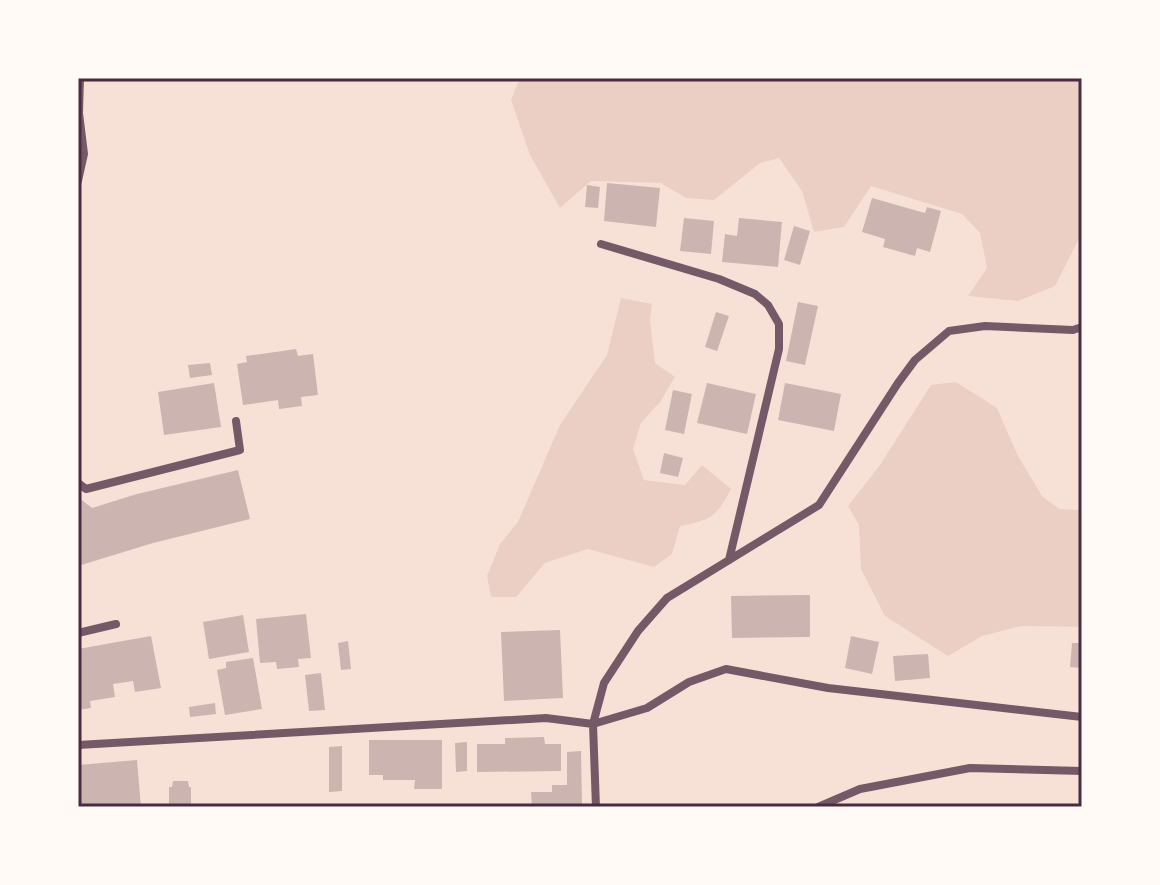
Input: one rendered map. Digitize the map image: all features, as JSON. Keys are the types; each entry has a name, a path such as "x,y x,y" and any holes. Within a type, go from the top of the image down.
{"street":[{"path":"78,181 84,154 79,113 80,78"},
{"path":"601,244 719,279 755,294 768,305 779,324 779,349 729,560"},
{"path":"596,807 593,724 604,683 638,631 667,598 819,505 906,371 949,331 985,326 1073,330 1082,327"},
{"path":"78,483 86,489 240,450 236,421"},
{"path":"78,633 116,624"},
{"path":"78,745 546,718 593,724 647,708 689,682 726,669 828,688 1082,717"},
{"path":"818,807 860,789 970,768 1082,771"}],"shaded area":[{"path":"520,78 1082,78 1082,233 1055,286 1018,301 968,296 987,268 980,233 962,214 871,186 844,227 814,232 802,191 779,158 760,163 714,200 686,198 661,183 591,181 560,208 530,155 511,100"},
{"path":"621,298 652,304 650,320 655,363 675,377 660,402 641,423 633,449 644,480 685,485 702,465 731,489 711,516 680,526 672,554 654,567 588,549 545,563 516,597 491,597 487,576 500,544 518,522 560,425 607,355"},
{"path":"956,382 997,408 1017,454 1042,496 1059,509 1082,510 1082,627 1021,626 982,636 948,656 885,616 861,569 859,525 848,506 880,465 931,385"}],"building":[{"path":"607,183 660,188 656,227 604,221"},
{"path":"587,185 600,187 598,208 585,207"},
{"path":"872,198 925,213 927,207 941,211 930,252 917,248 915,256 883,247 885,239 862,232"},
{"path":"684,218 714,221 711,254 680,251"},
{"path":"739,218 782,222 778,267 722,262 725,234 737,236"},
{"path":"794,226 810,231 800,265 784,260"},
{"path":"798,302 818,306 805,365 786,361"},
{"path":"716,312 729,316 717,351 705,347"},
{"path":"296,349 298,356 313,354 318,395 301,397 302,406 279,409 278,400 243,405 237,364 247,362 246,356"},
{"path":"210,363 212,375 190,378 188,365"},
{"path":"214,383 221,427 164,435 158,392"},
{"path":"707,383 756,394 747,434 697,423"},
{"path":"785,383 841,394 834,431 778,420"},
{"path":"673,390 692,394 684,434 665,430"},
{"path":"664,453 683,458 678,477 660,473"},
{"path":"238,470 250,519 153,543 78,566 78,497 92,508"},
{"path":"810,595 810,637 732,638 731,596"},
{"path":"306,614 311,658 298,659 299,667 277,669 276,662 260,663 256,619"},
{"path":"243,615 249,652 209,659 203,622"},
{"path":"560,630 563,698 504,701 501,632"},
{"path":"151,636 161,688 135,692 133,681 113,684 115,697 90,701 91,708 78,710 78,649"},
{"path":"851,636 879,642 872,674 845,668"},
{"path":"348,641 351,669 341,670 338,643"},
{"path":"1072,643 1082,643 1082,668 1070,667"},
{"path":"928,654 930,678 895,681 893,656"},
{"path":"253,658 262,709 225,715 217,670 226,668 226,662"},
{"path":"321,673 325,710 309,711 305,675"},
{"path":"215,703 216,714 190,717 189,707"},
{"path":"544,737 545,744 561,744 561,771 477,772 477,744 505,744 505,738"},
{"path":"369,740 442,740 442,789 414,789 415,780 383,780 383,775 369,775"},
{"path":"467,742 467,771 456,772 455,743"},
{"path":"342,746 342,791 329,792 329,747"},
{"path":"581,751 582,807 532,807 531,792 552,792 552,785 567,785 567,752"},
{"path":"137,760 141,807 78,807 78,765"},
{"path":"173,781 188,781 191,807 169,807 169,787 172,787"}]}
